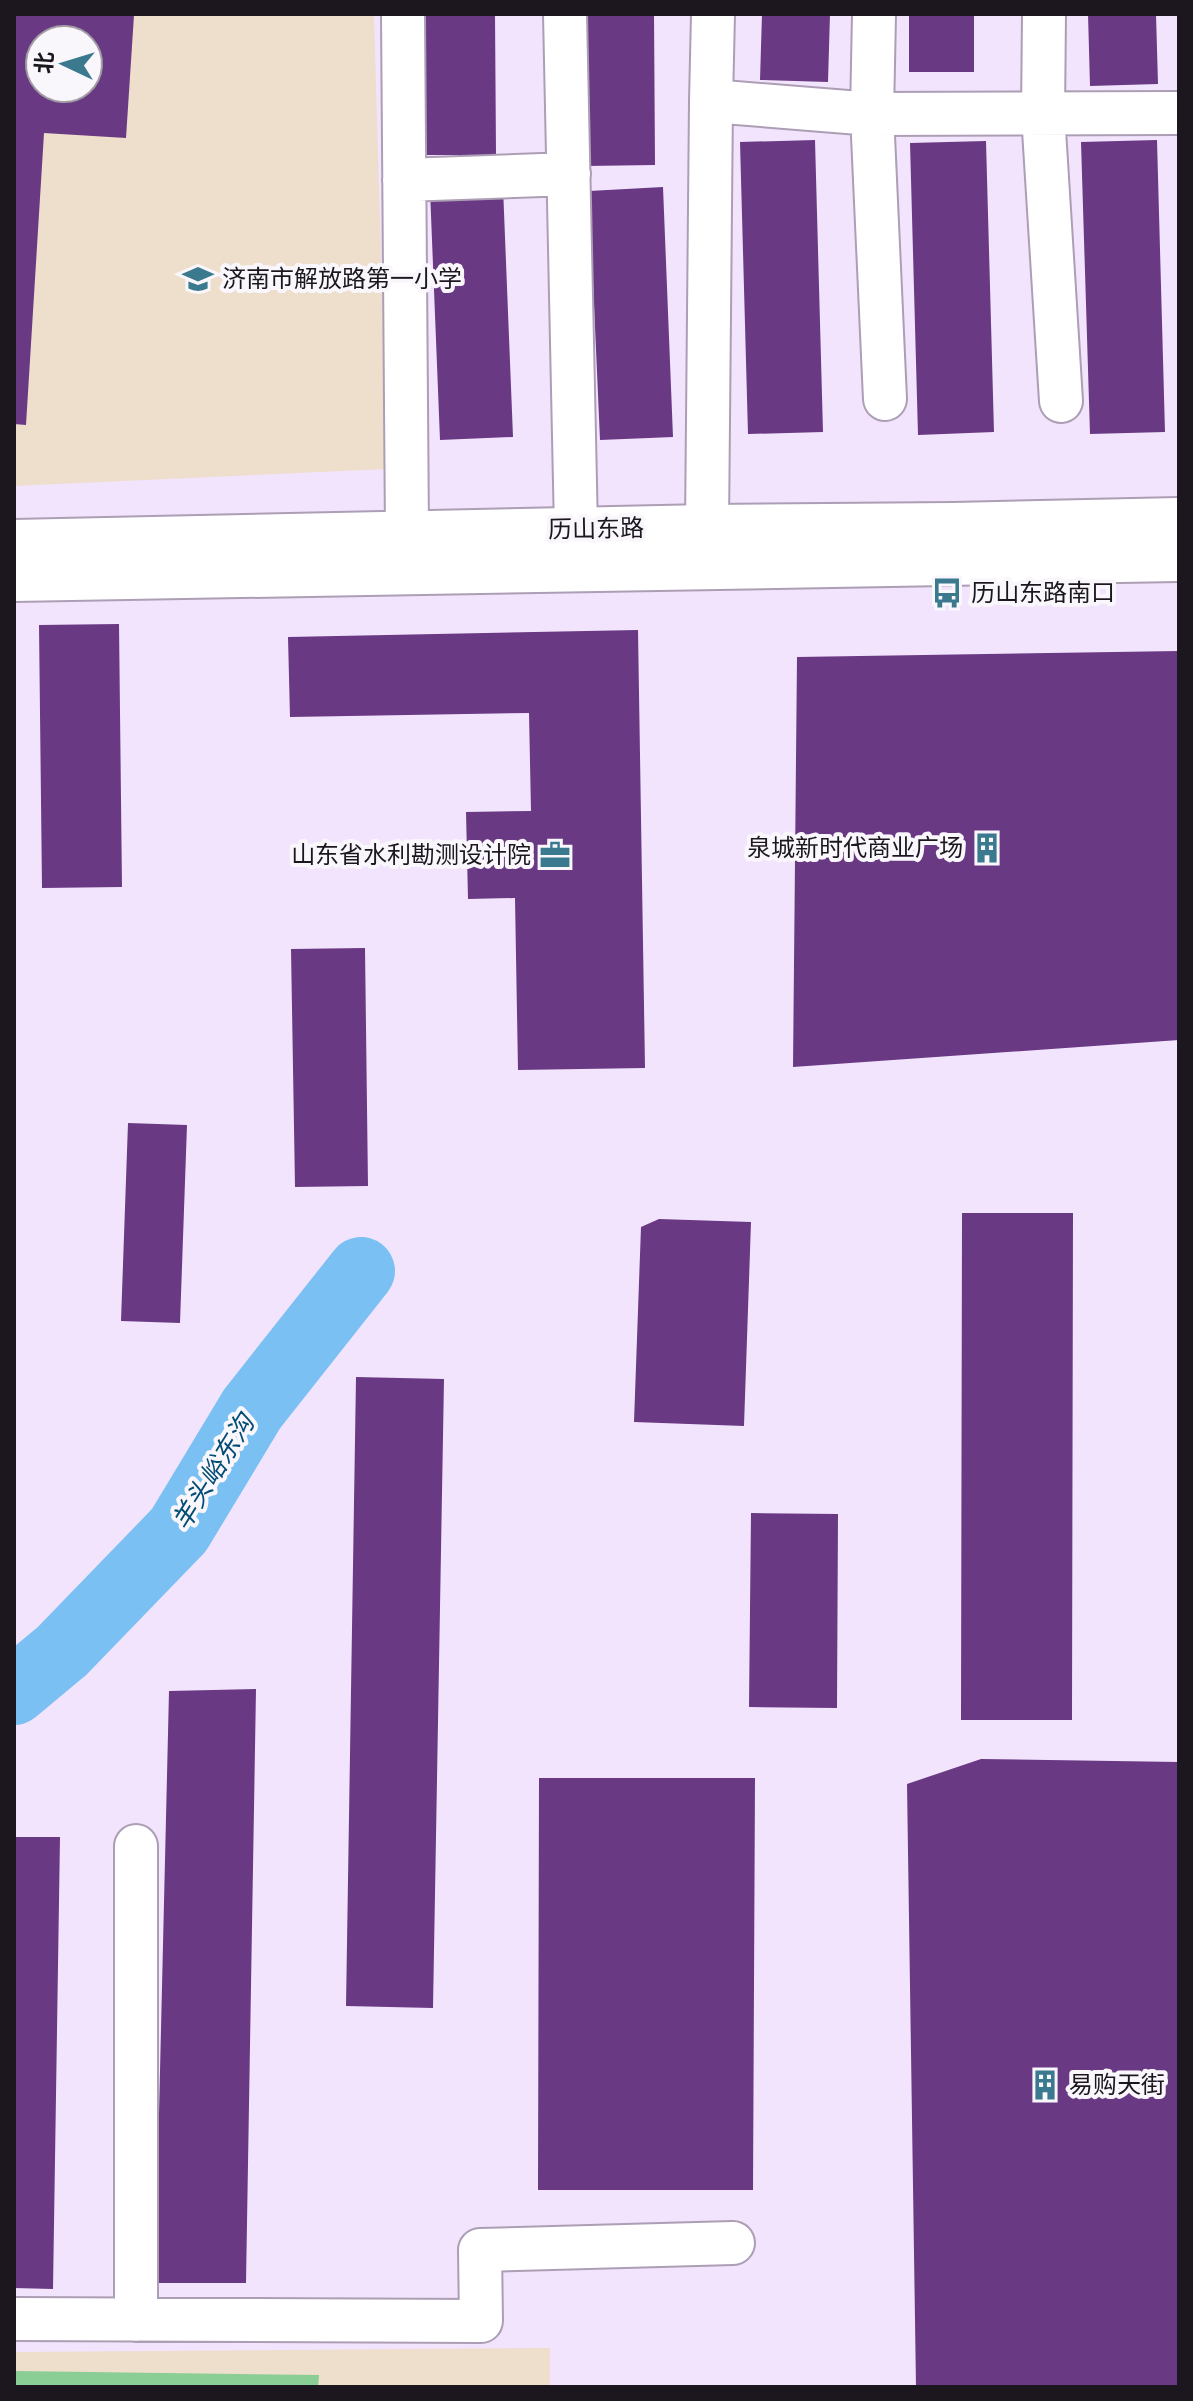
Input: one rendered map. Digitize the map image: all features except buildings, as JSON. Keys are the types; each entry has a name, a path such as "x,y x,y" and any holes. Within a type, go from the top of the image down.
{"street":[{"path":"403,14 407,533"},
{"path":"565,14 576,530"},
{"path":"707,527 713,14"},
{"path":"874,14 872,114 885,399"},
{"path":"1044,14 1043,114 1061,401"},
{"path":"711,101 872,114 1179,113"},
{"path":"404,180 569,174"},
{"name":"历山东路","path":"14,542 1179,520"},
{"name":"历山东路","path":"14,579 1179,559"},
{"path":"136,1846 136,2320"},
{"path":"14,2319 481,2321 480,2250 733,2243"}],"shaded area":[{"name":"济南市解放路第一小学","path":"14,14 374,14 387,469 14,486"},
{"path":"550,2348 550,2387 14,2387 14,2352"}],"green space":[{"path":"14,2371 319,2375 318,2387 14,2387"}],"waterway":[{"name":"羊头峪东沟","path":"14,1691 62,1651 179,1530 252,1409 361,1271"}],"place":[{"name":"济南市解放路第一小学","path":"198,279"},
{"name":"历山东路南口","path":"947,593"},
{"name":"泉城新时代商业广场","path":"987,848"},
{"name":"山东省水利勘测设计院","path":"555,855"},
{"name":"易购天街","path":"1045,2085"}]}
